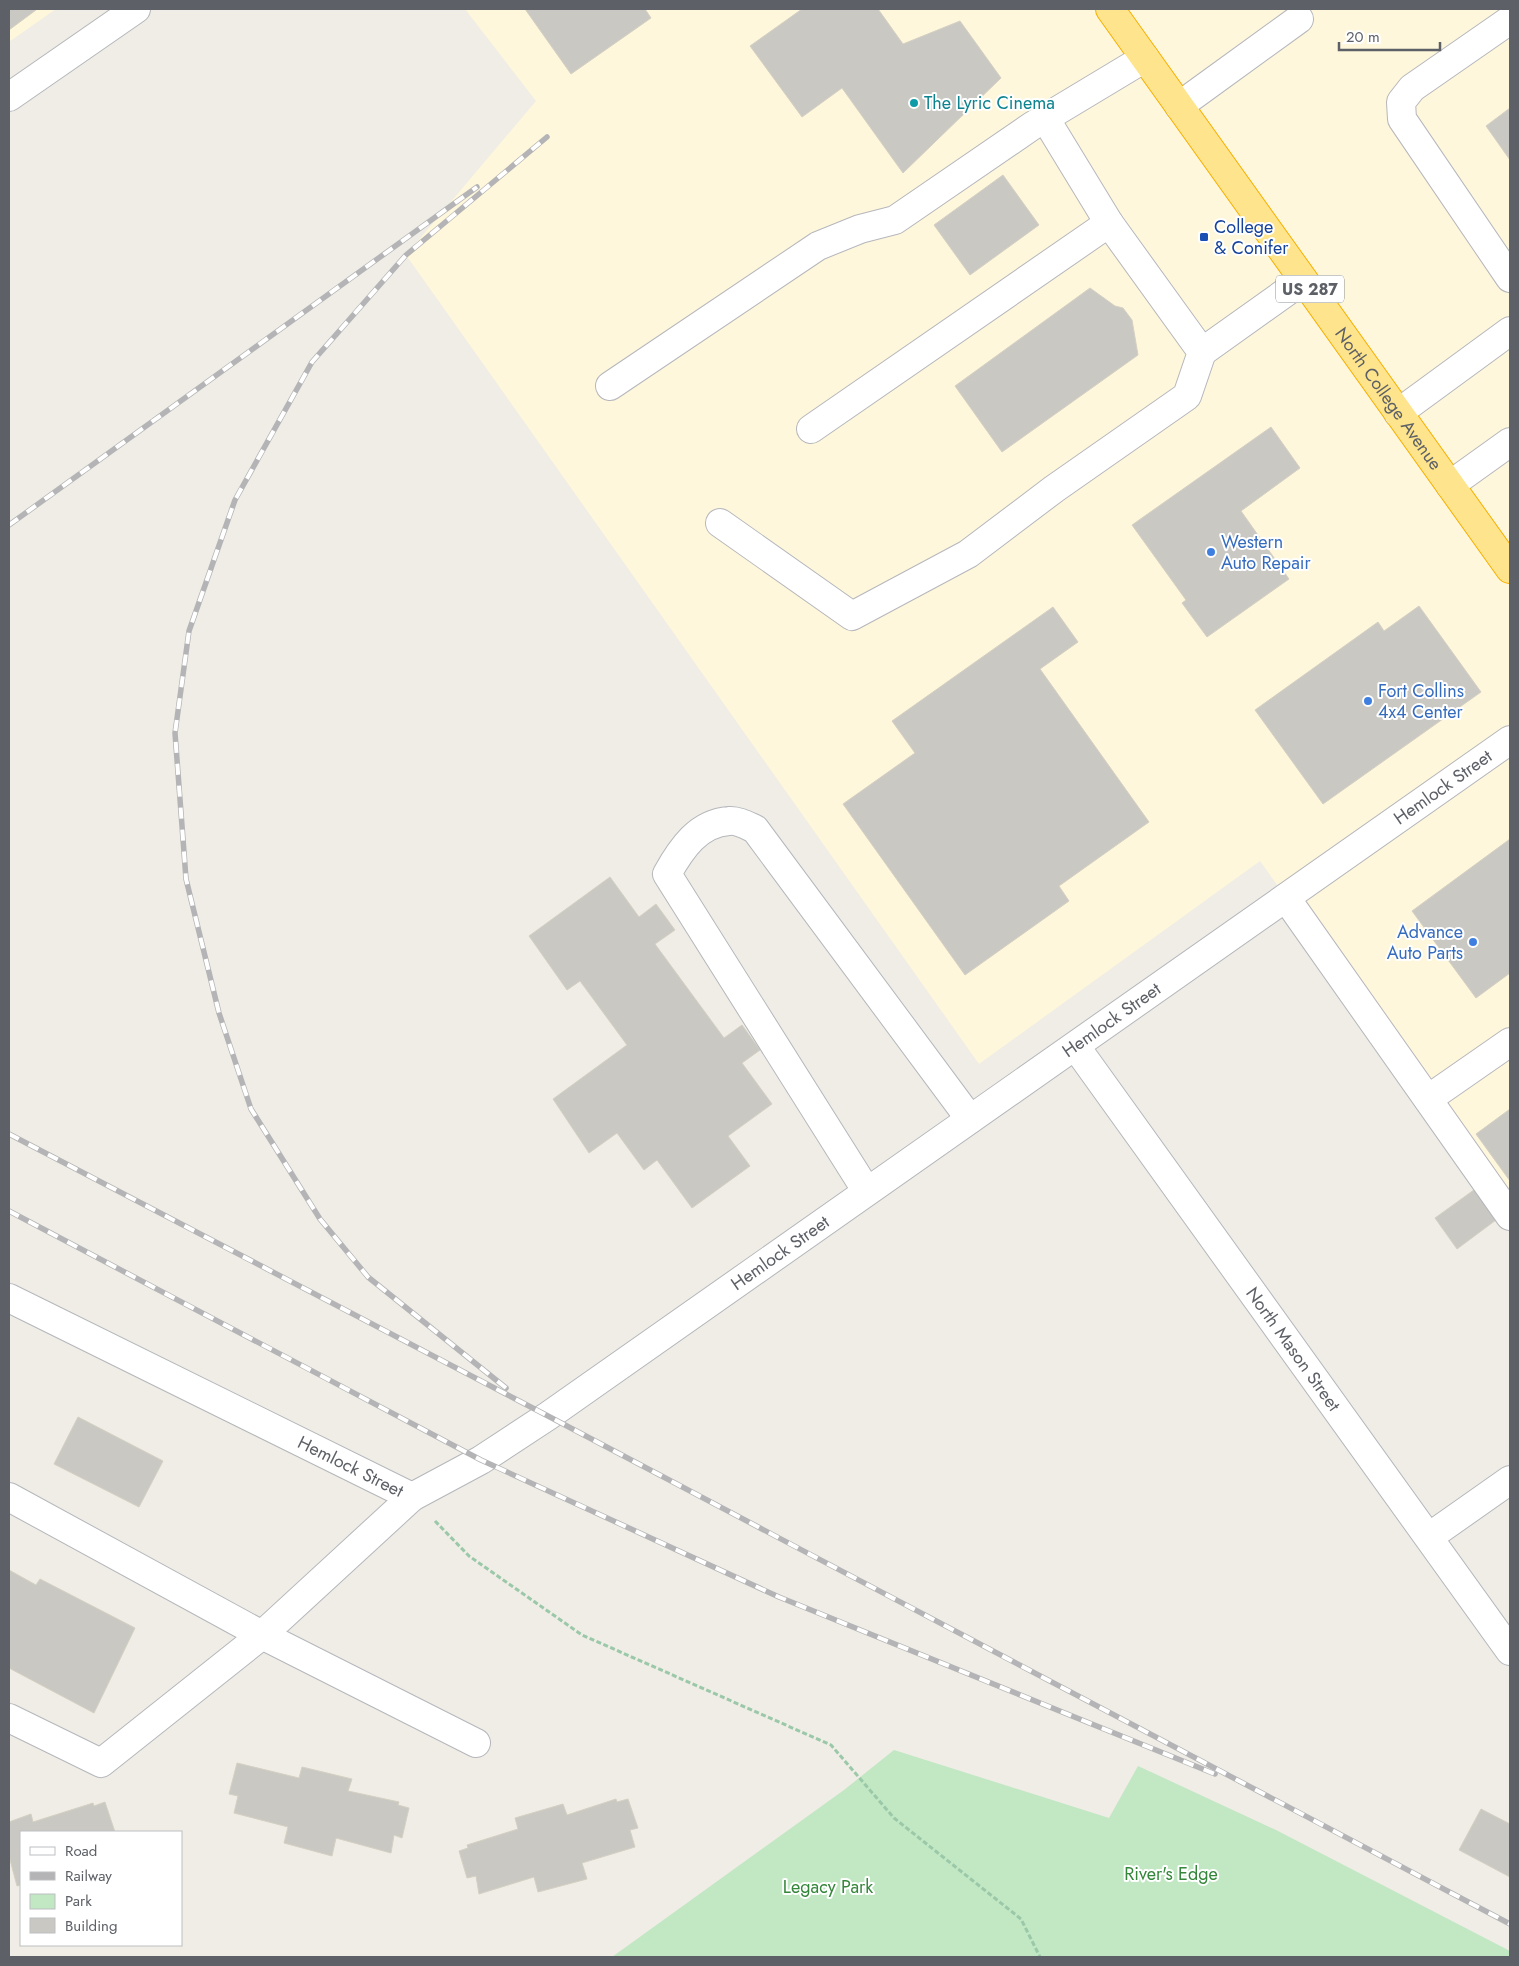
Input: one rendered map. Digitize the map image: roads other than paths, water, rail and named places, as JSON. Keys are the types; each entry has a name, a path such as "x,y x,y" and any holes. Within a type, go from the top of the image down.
{"highway":[{"name":"North College Avenue","path":"1110,9 1510,569"}],"street":[{"path":"9,97 136,9"},
{"path":"1179,106 1300,19"},
{"path":"1510,20 1412,88 1401,102 1402,119 1510,278"},
{"path":"610,386 818,246 860,229 895,220 1044,118 1145,58"},
{"path":"1044,118 1109,223 1202,352"},
{"path":"811,429 1109,223"},
{"path":"720,523 852,616 968,554 1054,489 1187,396 1202,352 1303,280"},
{"path":"1398,413 1510,331"},
{"path":"1450,485 1510,442"},
{"name":"Hemlock Street","path":"9,1298 412,1497 481,1460 541,1421 866,1190 1076,1047 1510,740"},
{"path":"866,1190 667,874 682,848 702,830 730,821 756,829 970,1119"},
{"path":"1286,898 1510,1216"},
{"path":"1428,1099 1510,1042"},
{"name":"North Mason Street","path":"1076,1047 1510,1651"},
{"path":"1429,1537 1510,1480"},
{"path":"9,1497 262,1635 476,1743"},
{"path":"9,1718 101,1762 262,1635 412,1497"}],"railway":[{"path":"506,1388 368,1277 320,1219 251,1109 219,1013 186,879 175,733 189,631 235,500 312,362 406,255 547,137"},
{"path":"9,525 477,187"},
{"path":"9,1134 1510,1924"},
{"path":"9,1211 481,1460 779,1597 1215,1774"}],"place":[{"name":"The Lyric Cinema","path":"914,103"},
{"name":"College & Conifer","path":"1204,237"},
{"name":"Western Auto Repair","path":"1211,552"},
{"name":"Fort Collins 4x4 Center","path":"1368,701"},
{"name":"Advance Auto Parts","path":"1473,942"}],"park label":[{"name":"River's Edge","path":"1171,1874"},
{"name":"Legacy Park","path":"828,1887"}]}
